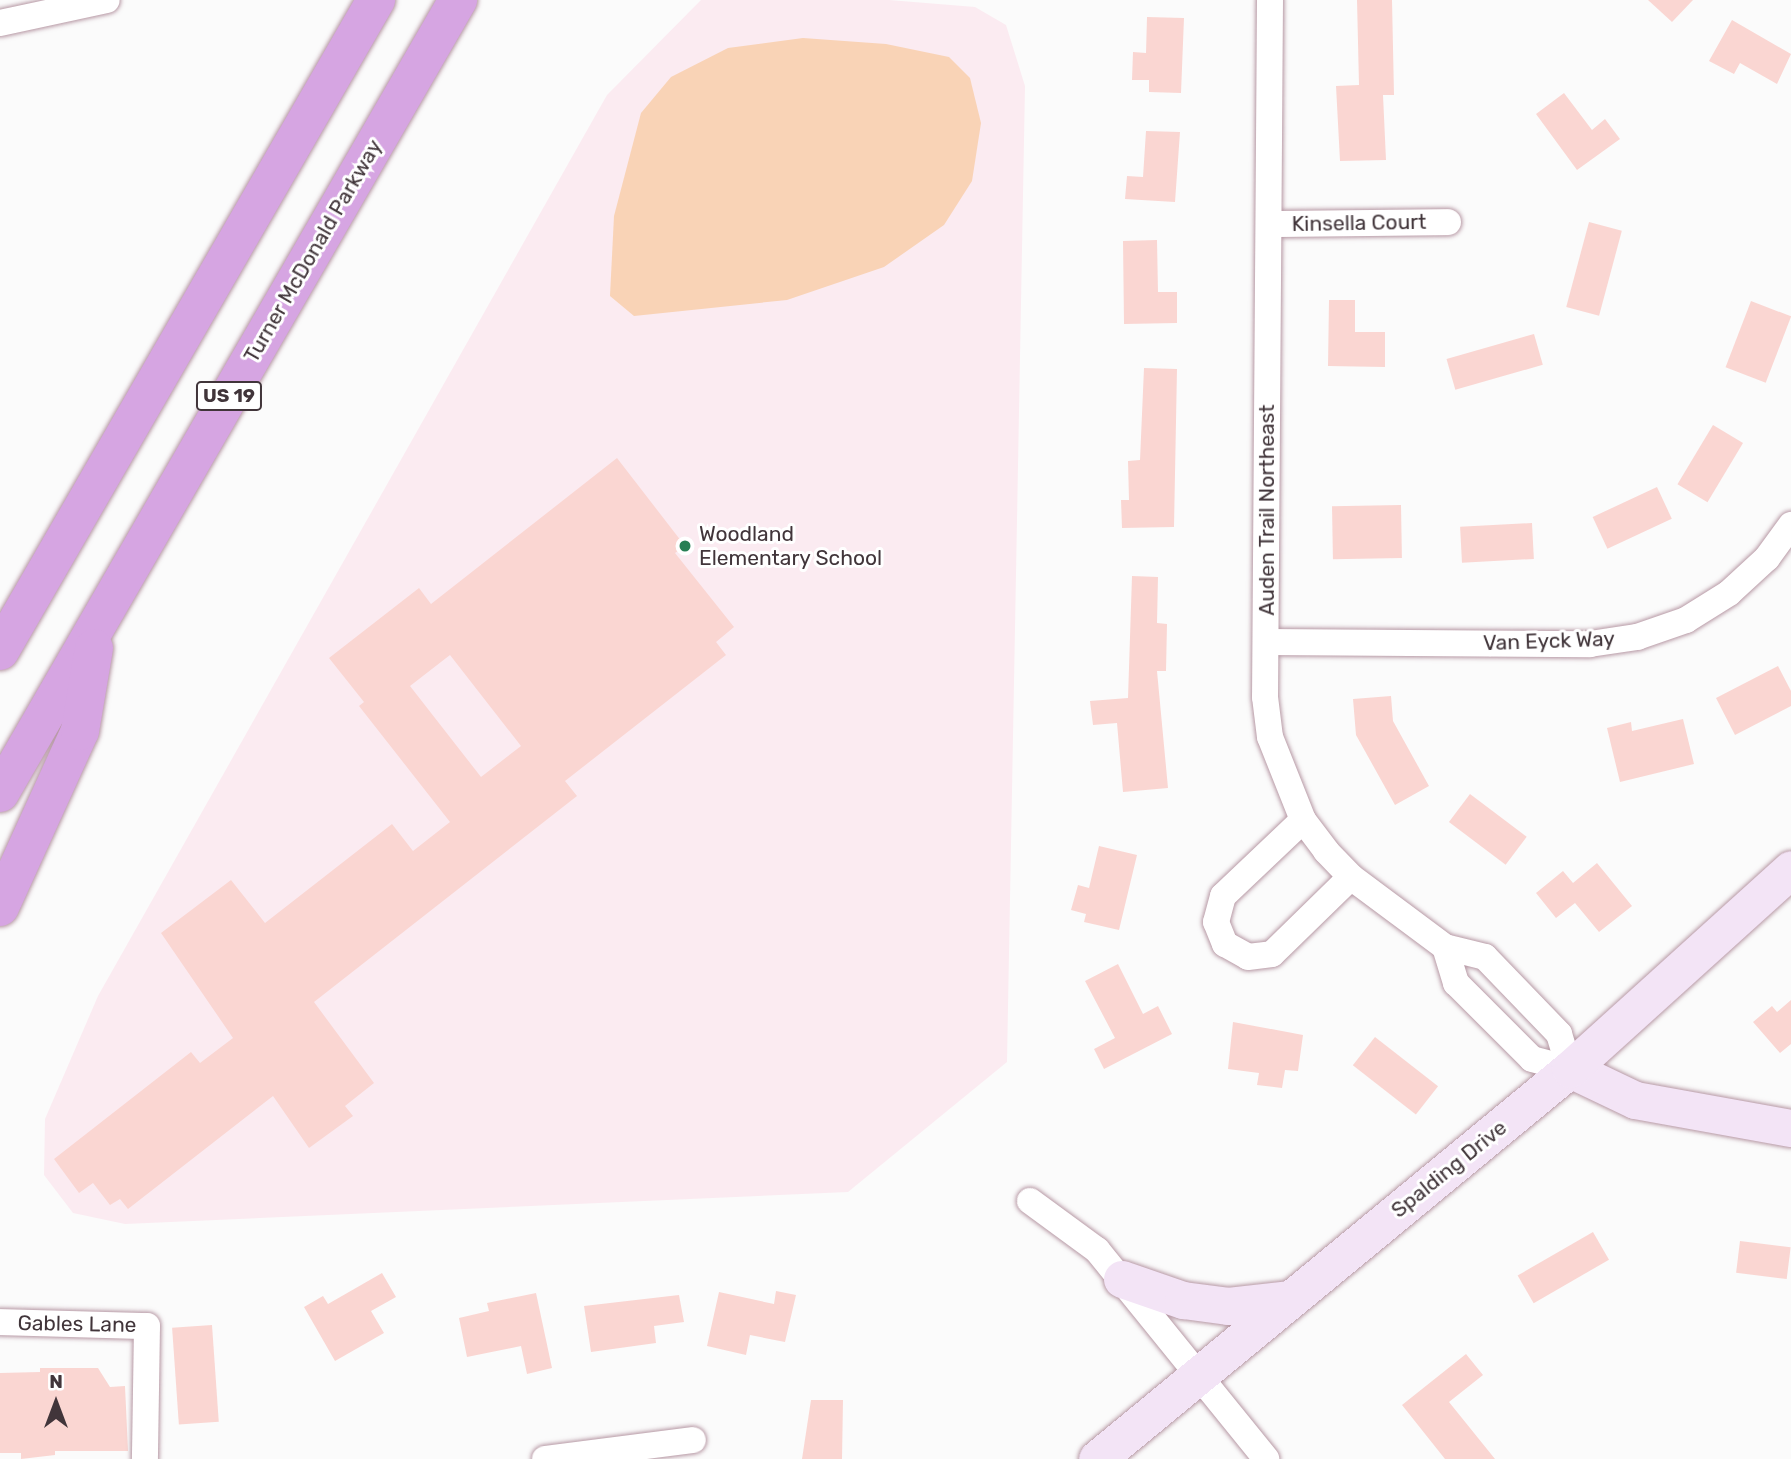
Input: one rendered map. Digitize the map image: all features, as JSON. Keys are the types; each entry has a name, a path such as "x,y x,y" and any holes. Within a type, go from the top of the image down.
{"highway":[{"path":"0,651 376,0"},
{"name":"Turner McDonald Parkway","path":"0,793 458,0"},
{"path":"0,907 80,731 99,622"}],"street":[{"path":"0,23 107,0"},
{"name":"Auden Trail Northeast","path":"1270,0 1265,642 1270,737 1303,821 1351,877 1446,947 1485,957 1559,1034 1570,1069"},
{"name":"Kinsella Court","path":"1269,224 1448,222"},
{"name":"Van Eyck Way","path":"1265,642 1590,644 1637,637 1686,620 1729,593 1767,558 1791,525"},
{"path":"1303,821 1223,896 1216,922 1225,944 1248,957 1272,954 1351,877"},
{"name":"Spalding Drive","path":"1097,1459 1570,1069 1791,869"},
{"path":"1446,947 1456,984 1532,1059 1570,1069 1635,1100 1791,1128"},
{"path":"1030,1200 1075,1229 1122,1279 1196,1376 1266,1459"},
{"path":"1122,1279 1183,1300 1228,1306 1289,1299"},
{"name":"Gables Lane","path":"0,1322 147,1326 145,1459"},
{"path":"545,1459 693,1440"}],"shaded area":[{"name":"Woodland Elementary School","path":"701,0 889,0 975,7 1006,25 1025,86 1007,1062 848,1192 125,1224 73,1213 44,1175 45,1119 98,996 607,95"},
{"path":"803,38 886,44 949,57 970,78 981,123 972,181 944,225 884,267 787,300 634,316 610,296 614,216 641,113 671,77 728,48"}],"building":[{"path":"1357,0 1392,0 1394,95 1383,95 1386,160 1340,161 1336,86 1359,85"},
{"path":"1648,0 1693,0 1672,22"},
{"path":"1147,17 1184,18 1181,93 1149,92 1149,80 1132,80 1133,52 1146,53"},
{"path":"1732,20 1791,54 1777,84 1740,63 1734,74 1709,61"},
{"path":"1564,93 1592,130 1605,119 1620,139 1577,170 1536,114"},
{"path":"1146,131 1180,132 1175,202 1125,199 1127,176 1143,177"},
{"path":"1589,222 1622,231 1599,316 1566,307"},
{"path":"1157,240 1158,292 1177,292 1177,323 1124,324 1123,241"},
{"path":"1329,300 1355,300 1355,332 1385,332 1385,367 1328,366"},
{"path":"1751,301 1791,316 1766,383 1726,367"},
{"path":"1534,334 1543,365 1455,390 1447,359"},
{"path":"1144,368 1177,369 1174,527 1122,528 1121,500 1129,500 1128,461 1140,460"},
{"path":"1713,425 1743,443 1707,502 1677,484"},
{"path":"617,458 685,546 675,553 734,627 716,642 726,655 565,781 577,796 314,1002 374,1083 345,1106 353,1116 309,1148 273,1096 128,1209 120,1199 110,1205 93,1183 79,1193 54,1159 191,1052 200,1063 233,1038 161,933 231,880 265,923 392,824 413,851 450,822 359,706 364,702 329,658 419,588 431,604","holes":["450,655 521,746 481,777 410,686"]},
{"path":"1657,487 1672,519 1607,549 1593,517"},
{"path":"1401,505 1402,558 1333,559 1332,506"},
{"path":"1532,523 1534,559 1462,563 1460,527"},
{"path":"1132,576 1158,577 1157,623 1167,624 1166,671 1157,671 1168,788 1123,792 1117,723 1093,725 1090,701 1128,698"},
{"path":"1778,666 1791,691 1791,706 1735,735 1716,698"},
{"path":"1391,696 1393,721 1429,786 1395,805 1356,735 1353,699"},
{"path":"1683,719 1694,764 1620,782 1607,728 1631,722 1632,731"},
{"path":"1470,794 1527,837 1506,865 1449,822"},
{"path":"1099,846 1137,855 1119,930 1084,922 1086,914 1071,910 1078,885 1089,888"},
{"path":"1597,863 1632,906 1599,932 1575,903 1556,918 1536,893 1563,871 1573,883"},
{"path":"1118,964 1143,1014 1158,1006 1172,1034 1104,1069 1094,1049 1115,1038 1085,981"},
{"path":"1791,1000 1791,1044 1780,1053 1753,1022 1772,1006 1777,1012"},
{"path":"1233,1022 1303,1035 1298,1071 1285,1070 1282,1088 1257,1085 1259,1073 1228,1069"},
{"path":"1375,1037 1438,1086 1416,1115 1353,1065"},
{"path":"1593,1232 1609,1260 1534,1303 1518,1276"},
{"path":"1740,1241 1791,1247 1787,1279 1736,1273"},
{"path":"382,1273 396,1297 371,1311 384,1333 335,1361 304,1307 323,1296 328,1304"},
{"path":"776,1291 796,1295 785,1342 750,1335 746,1355 707,1346 719,1292 774,1304"},
{"path":"536,1293 552,1368 527,1374 521,1346 467,1357 459,1318 489,1311 487,1303"},
{"path":"679,1295 684,1322 654,1326 656,1343 591,1352 584,1306"},
{"path":"212,1325 219,1422 179,1425 172,1328"},
{"path":"1466,1354 1483,1375 1449,1402 1495,1459 1445,1459 1402,1405"},
{"path":"40,1368 98,1368 110,1387 125,1386 128,1451 55,1451 55,1455 21,1459 21,1453 0,1453 0,1373 40,1372"},
{"path":"811,1400 843,1400 842,1459 802,1459"}],"place":[{"name":"Woodland Elementary School","path":"685,546"}]}
